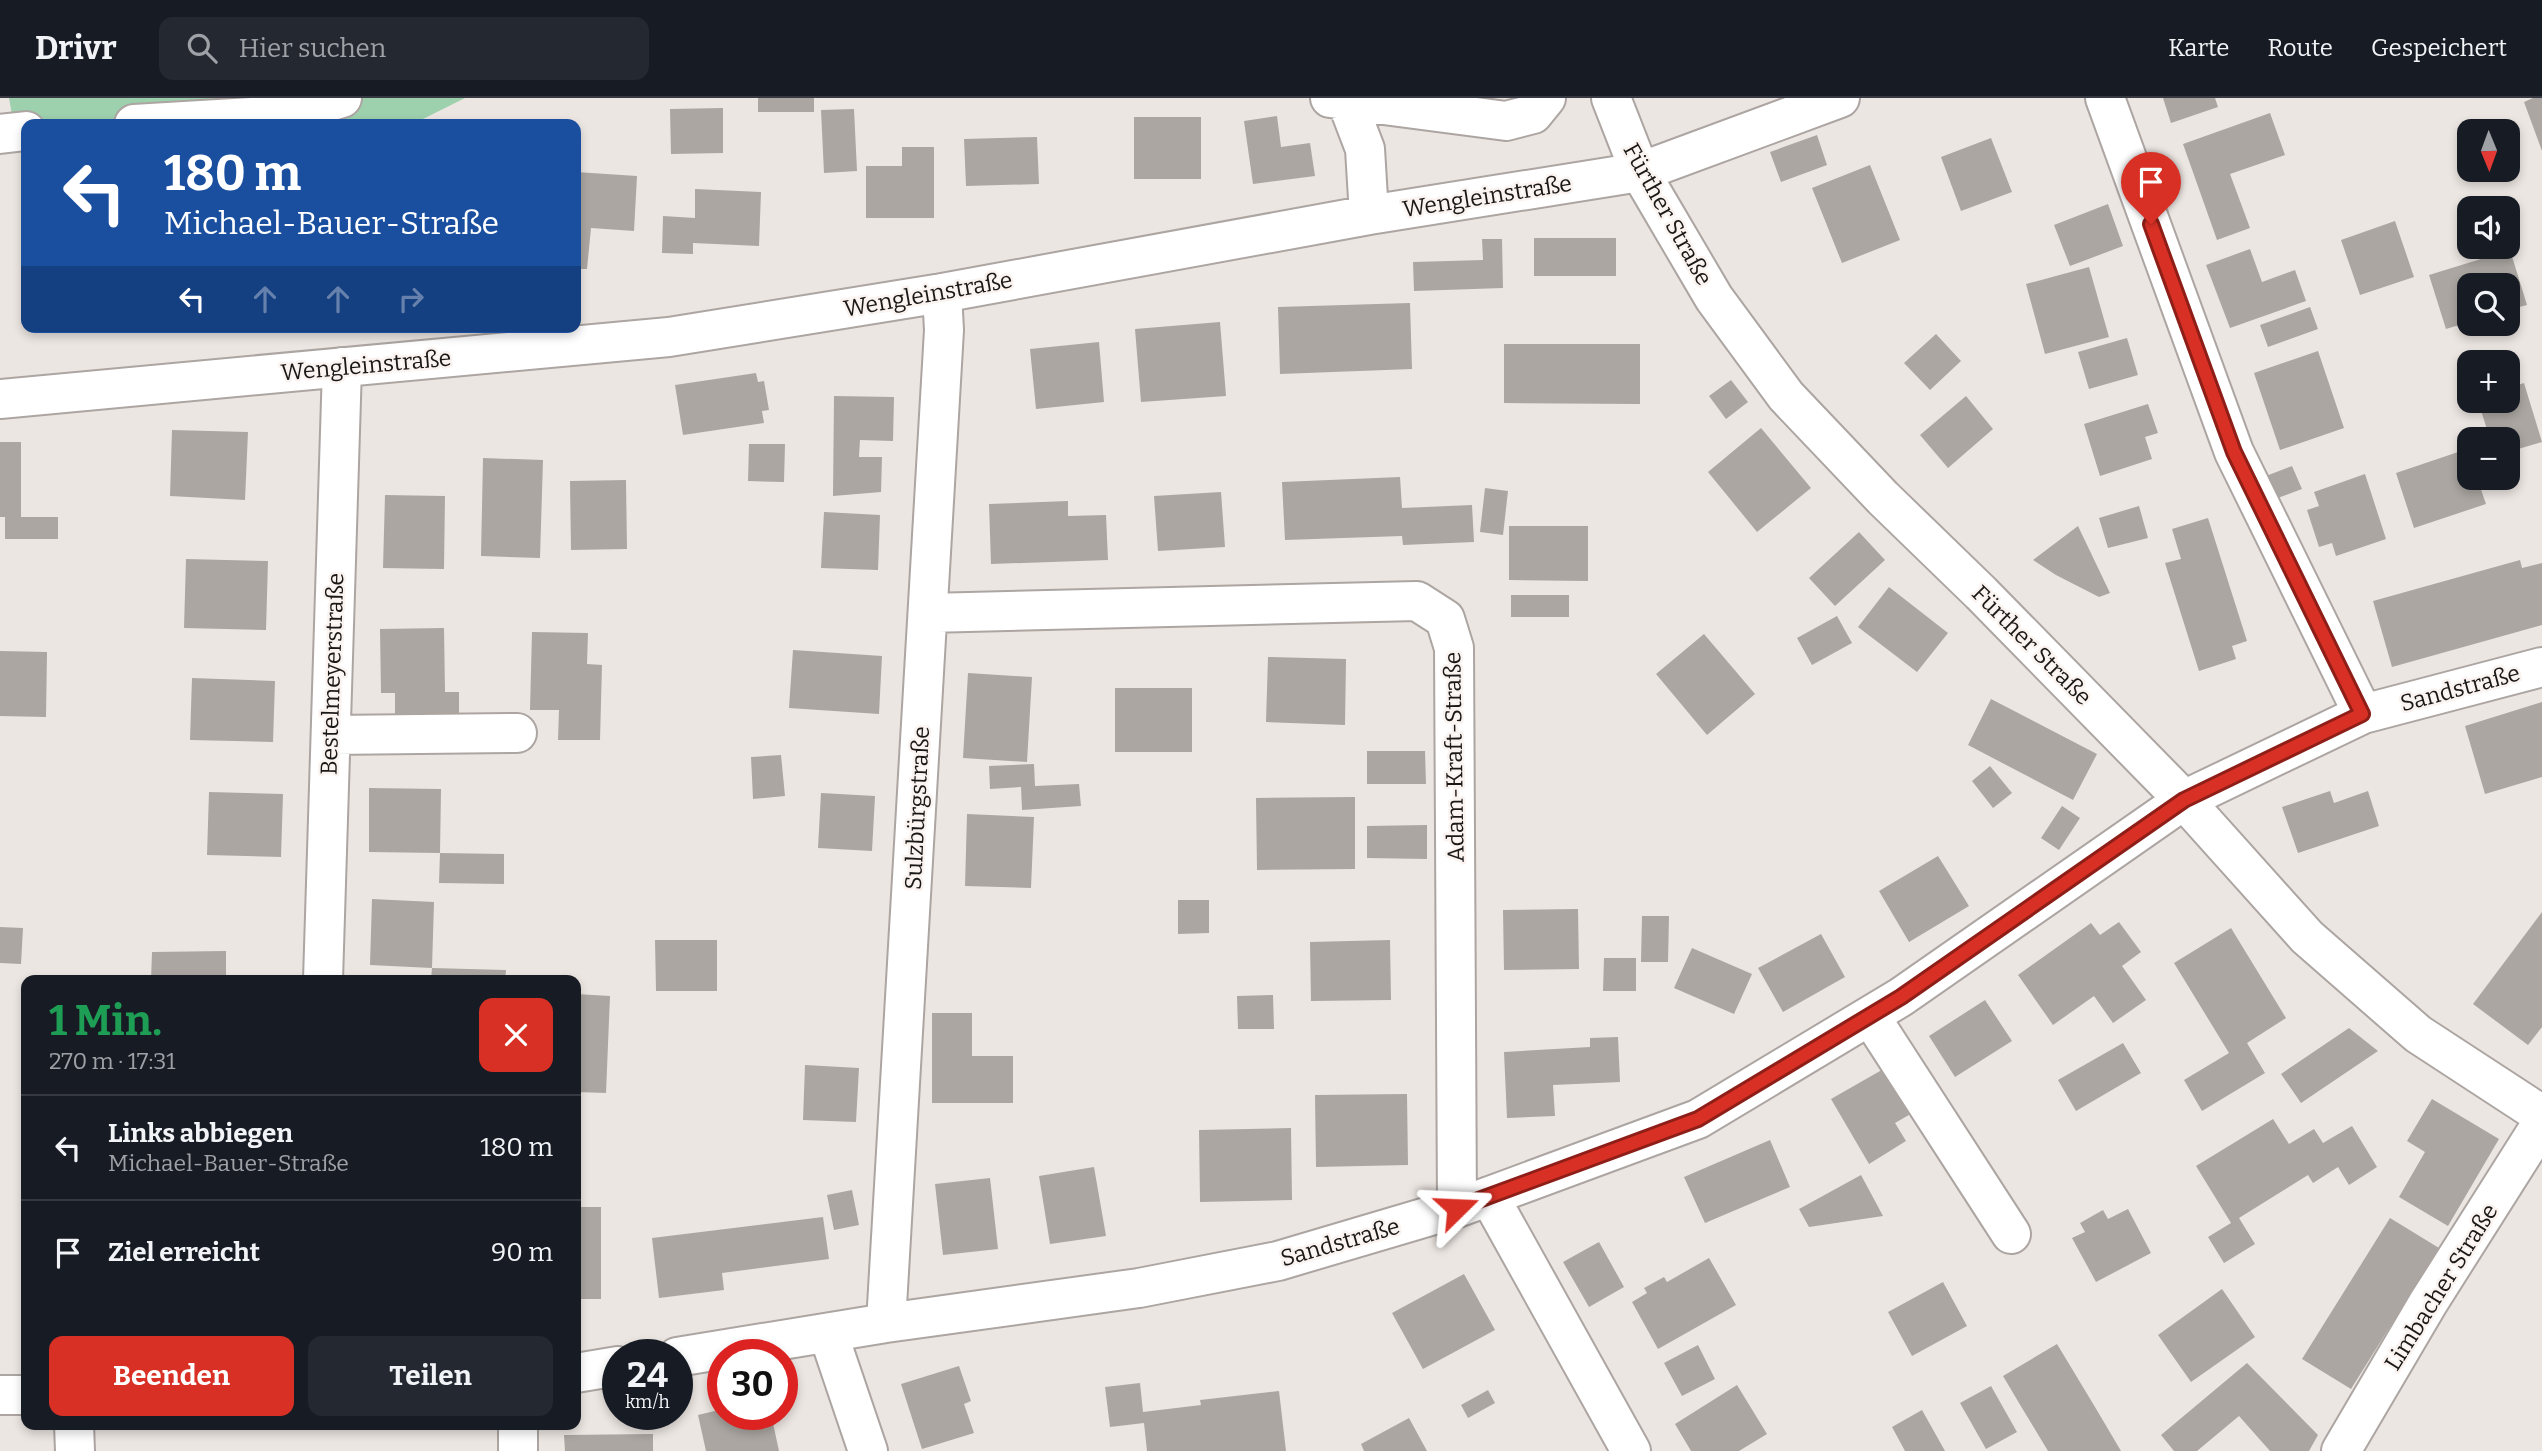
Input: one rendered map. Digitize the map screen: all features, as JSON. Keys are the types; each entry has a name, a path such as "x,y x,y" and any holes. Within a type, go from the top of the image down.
{"street":[{"path":"218,119 285,115 341,98"},
{"path":"1338,100 1506,121 1533,114 1546,98"},
{"name":"Fürther Straße","path":"1611,98 1640,172 1714,298 1786,396 1883,498 1981,593 2184,800 2307,937 2418,1034 2542,1115"},
{"name":"Wengleinstraße","path":"0,399 669,337 942,293 1369,215 1640,172 1840,98"},
{"path":"2105,98 2234,452 2362,714"},
{"path":"1338,100 1365,149 1369,215"},
{"path":"0,134 21,132"},
{"name":"Sulzbürgstraße","path":"886,1323 944,331 942,293"},
{"name":"Bestelmeyerstraße","path":"323,975 342,367"},
{"name":"Adam-Kraft-Straße","path":"928,613 1417,601 1445,618 1454,648 1473,1202 1631,1451"},
{"name":"Sandstraße","path":"693,1354 886,1323 1139,1288 1265,1263 1473,1202 1698,1119 1901,997 2184,800 2362,714 2542,667"},
{"path":"331,735 517,733"},
{"path":"1870,1016 2011,1234"},
{"name":"Limbacher Straße","path":"2341,1451 2428,1303 2542,1123"},
{"path":"828,1333 869,1451"},
{"path":"581,1372 602,1369"},
{"path":"0,1395 21,1395"},
{"path":"74,1430 75,1451"},
{"path":"518,1430 518,1451"}],"green space":[{"path":"9,98 465,98 423,119 21,119 21,135 17,143"}],"building":[{"path":"758,98 814,98 814,112 758,112"},
{"path":"2163,98 2215,98 2218,107 2171,123"},
{"path":"2542,98 2542,151 2524,102"},
{"path":"723,108 723,153 671,154 670,109"},
{"path":"854,109 857,171 824,173 821,110"},
{"path":"2270,113 2285,155 2230,174 2250,228 2217,240 2183,144"},
{"path":"1277,116 1281,147 1310,143 1315,176 1253,184 1244,121"},
{"path":"1134,117 1201,117 1201,179 1134,179"},
{"path":"1817,135 1827,165 1781,182 1770,152"},
{"path":"1037,137 1039,184 966,186 964,139"},
{"path":"1991,138 2012,192 1961,211 1941,157"},
{"path":"902,147 934,147 934,218 866,218 866,166 902,166"},
{"path":"1870,165 1900,240 1842,263 1812,188"},
{"path":"581,172 637,176 634,231 591,228 587,269 581,269"},
{"path":"695,189 761,192 759,246 693,243 693,254 662,253 663,216 695,218"},
{"path":"2108,204 2123,246 2070,266 2054,225"},
{"path":"2395,221 2414,277 2360,295 2341,240"},
{"path":"1534,238 1616,238 1616,276 1534,276"},
{"path":"1482,239 1502,239 1503,288 1414,291 1413,262 1483,260"},
{"path":"2250,249 2262,282 2295,270 2306,301 2230,328 2206,265"},
{"path":"2481,259 2513,259 2517,273 2457,273 2457,326 2446,329 2429,275"},
{"path":"2089,267 2109,337 2045,354 2026,284"},
{"path":"2520,282 2527,305 2520,307"},
{"path":"1410,303 1412,369 1280,374 1278,307"},
{"path":"2310,307 2318,329 2268,347 2260,325"},
{"path":"1220,322 1226,396 1141,402 1135,329"},
{"path":"1936,334 1961,361 1930,390 1904,363"},
{"path":"2127,338 2138,375 2089,389 2078,352"},
{"path":"1099,342 1104,402 1036,409 1030,349"},
{"path":"1504,344 1640,344 1640,404 1504,403"},
{"path":"2318,351 2344,428 2280,450 2254,373"},
{"path":"756,373 758,382 764,381 769,410 762,411 764,423 683,435 675,385"},
{"path":"1731,380 1748,402 1726,419 1709,396"},
{"path":"2524,383 2542,442 2520,448 2520,427 2486,427 2482,413 2520,413 2520,384"},
{"path":"834,396 894,397 893,441 860,440 859,457 882,457 881,492 833,496"},
{"path":"1966,396 1993,429 1948,468 1920,435"},
{"path":"2148,404 2158,433 2145,437 2152,459 2100,476 2084,424"},
{"path":"1761,428 1811,488 1757,532 1708,472"},
{"path":"172,430 248,432 245,500 170,496"},
{"path":"0,442 21,442 21,517 58,517 58,539 5,539 5,517 0,517"},
{"path":"749,444 785,444 784,482 748,481"},
{"path":"2457,452 2457,490 2481,490 2486,504 2414,528 2396,473"},
{"path":"483,458 543,460 540,558 481,556"},
{"path":"2292,466 2302,489 2275,499 2266,476"},
{"path":"2365,474 2386,539 2336,556 2332,543 2319,547 2307,510 2319,506 2314,492"},
{"path":"1400,477 1402,508 1472,505 1474,542 1403,545 1402,536 1285,540 1282,482"},
{"path":"626,480 627,549 571,550 570,481"},
{"path":"1485,488 1508,491 1503,535 1480,532"},
{"path":"1221,492 1225,547 1158,551 1154,496"},
{"path":"385,495 445,496 444,569 383,568"},
{"path":"1068,501 1068,516 1106,515 1108,560 991,564 989,504"},
{"path":"2139,506 2148,538 2108,548 2099,518"},
{"path":"824,512 880,515 878,570 821,568"},
{"path":"2208,518 2247,641 2232,646 2236,659 2199,671 2165,563 2181,559 2172,529"},
{"path":"1509,526 1588,526 1588,581 1509,580"},
{"path":"2078,526 2110,593 2099,597 2033,560"},
{"path":"1859,532 1885,560 1835,606 1809,578"},
{"path":"186,559 268,561 266,630 184,628"},
{"path":"2520,560 2522,568 2542,563 2542,625 2392,667 2373,601"},
{"path":"1889,587 1948,633 1917,672 1858,627"},
{"path":"1511,595 1569,595 1569,617 1511,617"},
{"path":"1837,616 1852,643 1812,665 1797,638"},
{"path":"444,628 445,692 459,692 459,715 395,716 395,693 381,693 380,629"},
{"path":"532,632 588,633 587,664 602,665 600,740 558,740 559,710 530,710"},
{"path":"1704,634 1755,694 1707,735 1656,674"},
{"path":"793,650 882,656 879,714 789,708"},
{"path":"0,651 47,652 46,717 0,716"},
{"path":"1268,657 1346,659 1345,725 1266,722"},
{"path":"968,673 1032,677 1027,762 963,758"},
{"path":"192,678 275,681 273,742 190,740"},
{"path":"1115,688 1192,688 1192,752 1115,752"},
{"path":"1991,699 2097,754 2073,800 1968,745"},
{"path":"2542,702 2542,777 2485,794 2465,726"},
{"path":"1367,751 1425,751 1426,784 1367,784"},
{"path":"781,755 785,796 753,799 751,757"},
{"path":"1034,764 1035,786 1079,784 1081,806 1022,810 1021,787 990,789 989,766"},
{"path":"1990,766 2012,793 1993,808 1972,781"},
{"path":"369,788 441,789 440,853 369,852"},
{"path":"2330,791 2334,803 2368,791 2379,826 2298,853 2282,807"},
{"path":"209,792 283,794 281,857 207,855"},
{"path":"821,793 875,796 872,851 818,848"},
{"path":"1355,797 1355,869 1257,870 1256,798"},
{"path":"2062,806 2080,818 2059,850 2041,838"},
{"path":"967,814 1034,817 1031,888 965,886"},
{"path":"1427,825 1427,859 1367,858 1367,826"},
{"path":"440,853 504,854 504,884 439,883"},
{"path":"1938,856 1969,906 1909,942 1879,891"},
{"path":"372,899 434,902 432,968 370,965"},
{"path":"1178,900 1209,900 1209,933 1178,934"},
{"path":"1578,909 1579,969 1504,970 1503,910"},
{"path":"2542,912 2542,1027 2528,1045 2473,1004"},
{"path":"1642,916 1669,916 1668,962 1641,962"},
{"path":"2119,922 2141,952 2122,966 2146,1000 2113,1023 2094,996 2053,1025 2018,975 2091,923 2100,935"},
{"path":"0,927 23,928 21,964 0,963"},
{"path":"2231,928 2286,1018 2247,1043 2265,1073 2202,1111 2184,1080 2229,1053 2174,963"},
{"path":"1821,934 1845,977 1783,1012 1758,968"},
{"path":"655,940 717,940 717,991 656,991"},
{"path":"1390,940 1391,1000 1311,1001 1310,942"},
{"path":"1692,948 1752,974 1734,1014 1674,988"},
{"path":"226,951 226,975 151,975 152,952"},
{"path":"1604,958 1636,958 1636,991 1603,991"},
{"path":"432,968 506,970 506,975 431,975"},
{"path":"581,994 610,996 606,1093 581,1092"},
{"path":"1273,995 1274,1029 1238,1029 1237,996"},
{"path":"1985,1000 2012,1041 1955,1077 1929,1036"},
{"path":"932,1013 972,1013 972,1056 1013,1056 1013,1103 932,1103"},
{"path":"2349,1028 2378,1051 2301,1103 2281,1074"},
{"path":"1618,1037 1620,1082 1553,1085 1555,1116 1507,1118 1504,1052 1590,1047 1590,1038"},
{"path":"2123,1043 2141,1073 2076,1111 2058,1080"},
{"path":"805,1065 859,1068 856,1122 803,1120"},
{"path":"1887,1067 1914,1112 1895,1123 1906,1141 1869,1164 1831,1099"},
{"path":"1407,1094 1408,1165 1316,1167 1315,1095"},
{"path":"2432,1099 2499,1139 2448,1226 2399,1197 2425,1152 2407,1141"},
{"path":"2273,1119 2289,1144 2314,1129 2323,1143 2352,1126 2377,1167 2349,1185 2338,1167 2313,1183 2308,1175 2239,1218 2255,1244 2224,1263 2208,1237 2231,1223 2196,1166"},
{"path":"1291,1128 1292,1200 1200,1202 1199,1130"},
{"path":"1770,1140 1790,1187 1705,1223 1684,1177"},
{"path":"1094,1167 1106,1236 1050,1244 1039,1176"},
{"path":"1861,1175 1883,1216 1809,1227 1799,1209"},
{"path":"990,1178 998,1249 943,1255 935,1184"},
{"path":"852,1190 859,1225 834,1230 827,1195"},
{"path":"581,1207 601,1207 601,1299 581,1299"},
{"path":"2128,1209 2151,1253 2096,1282 2072,1238 2085,1232 2080,1223 2103,1210 2108,1219"},
{"path":"823,1217 829,1259 722,1273 724,1290 659,1298 652,1238"},
{"path":"2390,1218 2439,1248 2351,1389 2302,1359"},
{"path":"1599,1242 1624,1287 1589,1307 1563,1262"},
{"path":"1709,1258 1736,1305 1658,1349 1632,1302 1647,1293 1644,1288 1664,1277 1667,1282"},
{"path":"1464,1274 1495,1330 1423,1369 1392,1313"},
{"path":"1943,1282 1967,1326 1912,1356 1888,1312"},
{"path":"2222,1289 2255,1337 2191,1382 2158,1335"},
{"path":"2057,1344 2121,1451 2048,1451 2022,1408 2003,1376"},
{"path":"1698,1345 1715,1379 1682,1396 1664,1363"},
{"path":"2247,1363 2318,1435 2309,1451 2270,1451 2239,1416 2197,1451 2174,1451 2161,1435"},
{"path":"959,1366 971,1401 964,1404 974,1433 922,1449 901,1384"},
{"path":"1140,1383 1143,1412 1201,1405 1200,1400 1279,1391 1286,1451 1147,1451 1144,1423 1110,1427 1105,1387"},
{"path":"1737,1385 1767,1434 1739,1451 1691,1451 1675,1424"},
{"path":"1991,1386 2017,1432 1986,1449 1960,1403"},
{"path":"1488,1390 1495,1403 1468,1418 1461,1405"},
{"path":"1922,1410 1945,1451 1905,1451 1892,1427"},
{"path":"707,1413 707,1430 774,1430 779,1451 706,1451 698,1415"},
{"path":"1409,1418 1427,1451 1364,1451 1361,1444"},
{"path":"653,1434 653,1451 565,1451 564,1435"}],"route":[{"path":"1457,1208 1698,1119 1901,997 2184,800 2362,714 2234,452 2151,224"}]}
